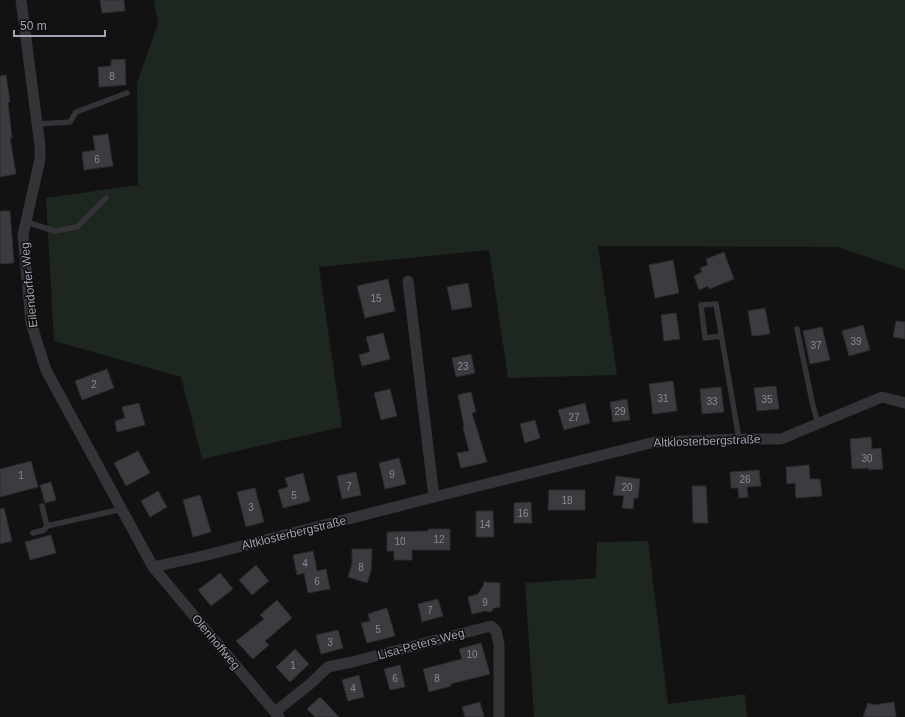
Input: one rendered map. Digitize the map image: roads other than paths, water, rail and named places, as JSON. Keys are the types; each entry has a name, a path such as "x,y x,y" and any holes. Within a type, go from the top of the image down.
{"street":[{"name":"Eilendorfer Weg","path":"22,0 40,146 40,159 23,235 31,323 46,370 154,567"},
{"path":"408,281 434,497"},
{"name":"Altklosterbergstraße","path":"154,567 214,554 655,442 781,439 882,396 905,404"},
{"name":"Olenhoffweg","path":"154,567 277,715"},
{"name":"Lisa-Peters-Weg","path":"277,715 328,667 491,626 496,631 499,644 499,717"}],"lane":[{"path":"38,124 70,122 76,112 127,93"},
{"path":"26,222 56,231 78,227 106,198"},
{"path":"722,336 705,338 701,305 716,304 722,336 739,439"},
{"path":"797,329 818,423"},
{"path":"42,506 47,526"},
{"path":"33,533 44,530 47,526 122,509"}]}
